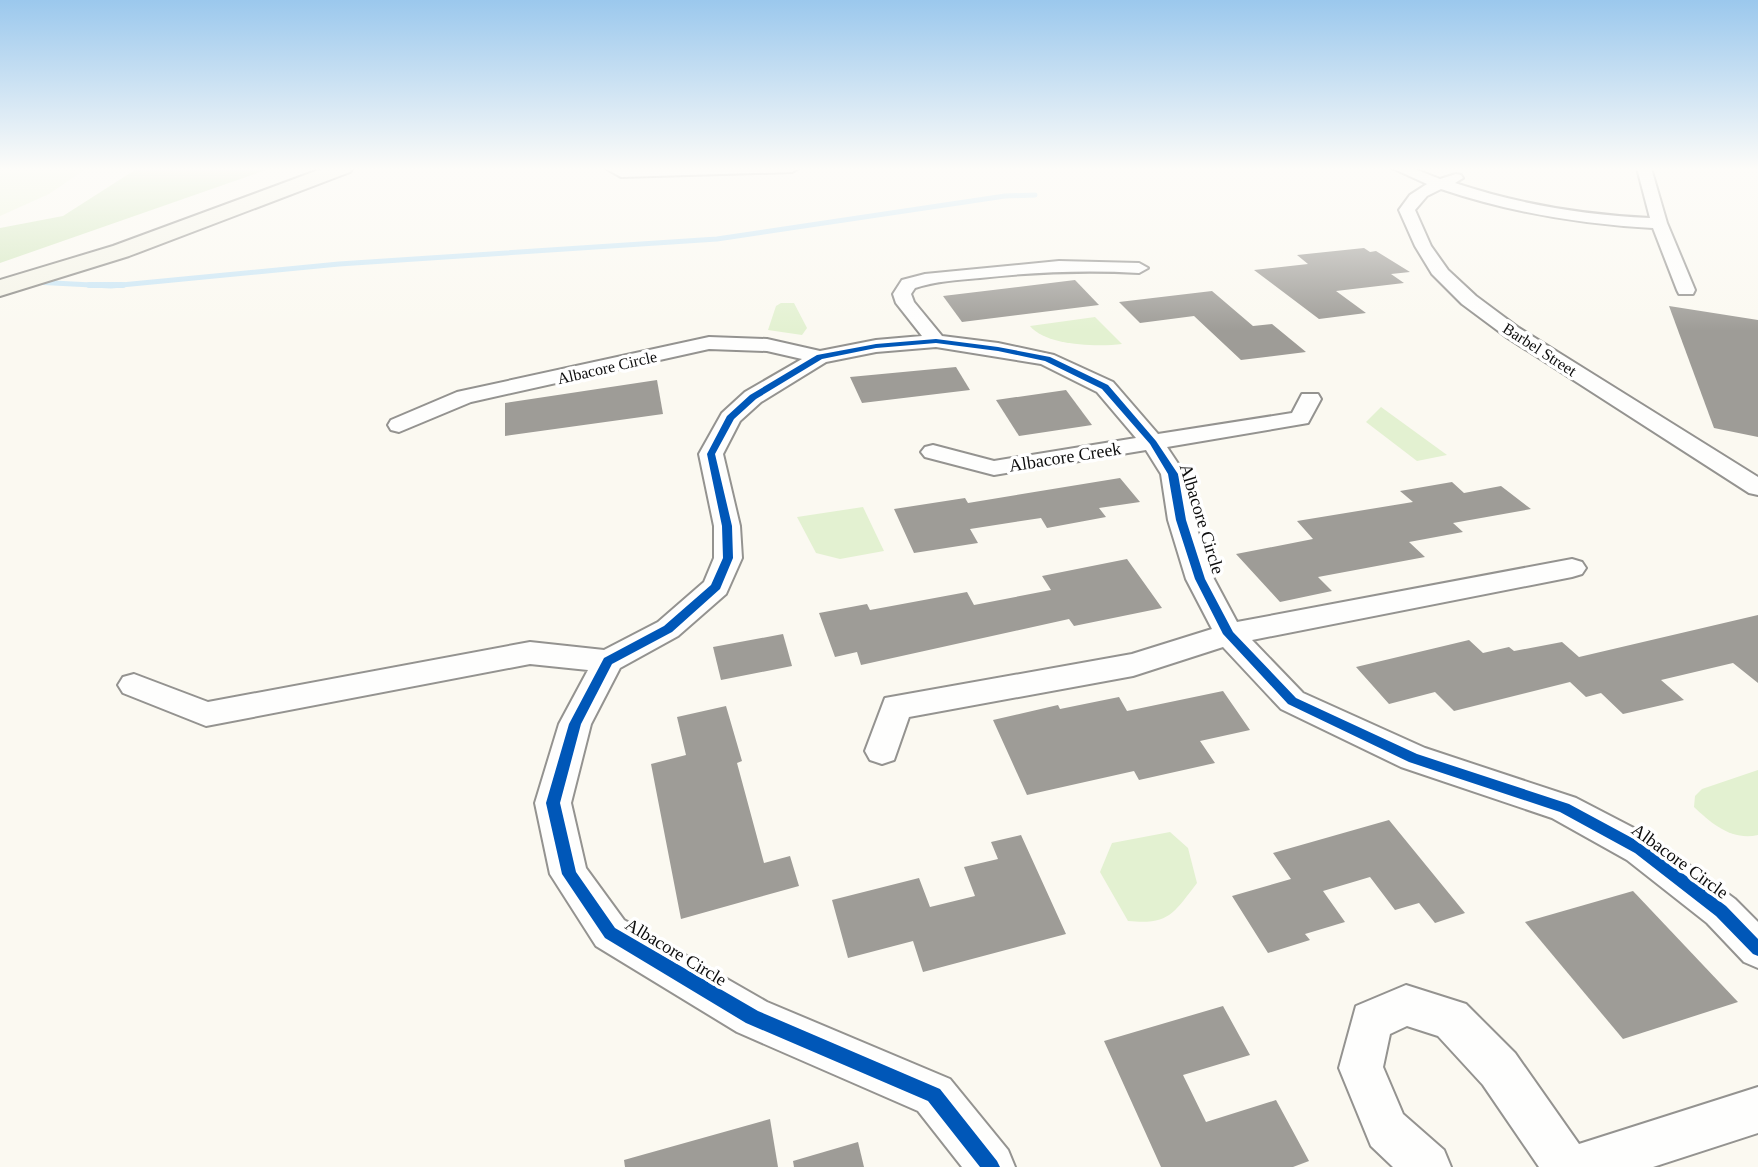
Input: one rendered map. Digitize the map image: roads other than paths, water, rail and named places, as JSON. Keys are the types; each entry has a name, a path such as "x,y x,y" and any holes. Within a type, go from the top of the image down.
{"main road":[{"path":"0,274 147,222"},
{"path":"0,288 121,251 197,222"}],"street":[{"name":"Barbel Street","path":"1413,222 1423,246 1441,274 1469,300 1512,332 1758,488"},
{"path":"1639,222 1659,223 1686,290"},
{"path":"936,341 905,303 902,294 908,284 934,278 1062,264 1139,268"},
{"name":"Albacore Circle","path":"991,1167 934,1095 752,1017 610,933 569,874 553,803 575,724 608,661 668,629 716,587 728,558 727,526 711,454 730,418 753,397 820,357 876,345 936,341 1047,359 1105,387 1153,443 1173,474 1181,520 1200,579 1230,634 1292,701 1413,758 1564,808 1640,849 1721,911 1758,949"},
{"name":"Albacore Circle","path":"399,425 465,397 709,343 767,345 820,357"},
{"name":"Albacore Creek","path":"933,452 994,468 1300,418 1310,399"},
{"path":"882,751 896,707 1133,665 1230,634 1572,568"},
{"path":"134,685 206,714 530,653 608,661"},
{"path":"1427,1167 1387,1130 1361,1068 1371,1021 1406,1005 1451,1019 1499,1069 1567,1167"},
{"path":"1581,1167 1758,1110"}],"waterway":[{"path":"121,285 339,264 717,239 828,222"},
{"path":"34,282 92,285"},
{"path":"92,285 121,285"},
{"path":"92,285 121,285"}]}
